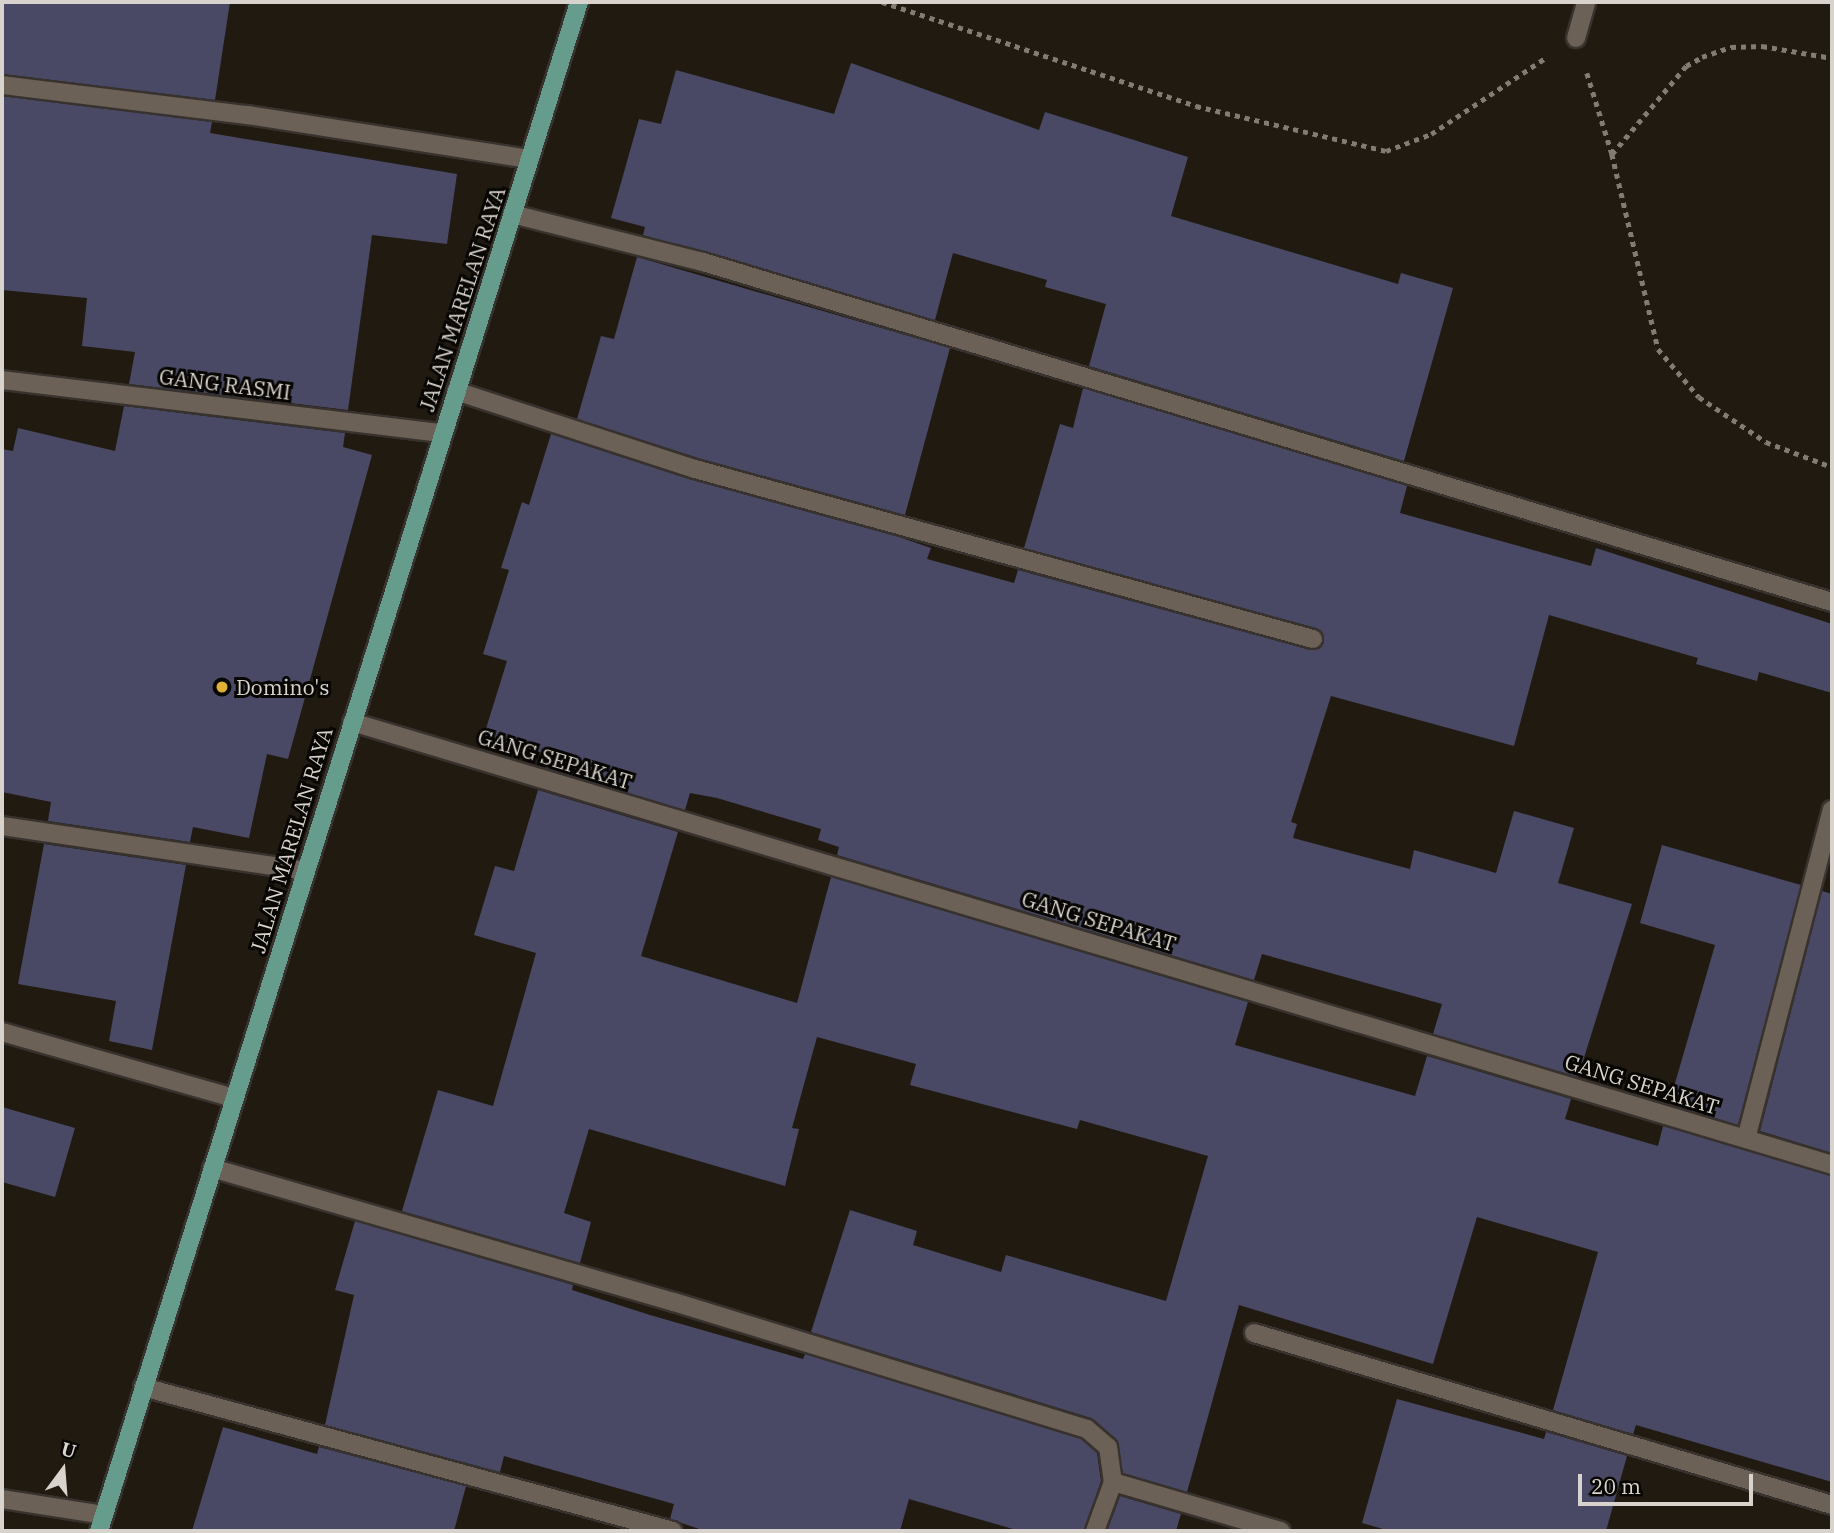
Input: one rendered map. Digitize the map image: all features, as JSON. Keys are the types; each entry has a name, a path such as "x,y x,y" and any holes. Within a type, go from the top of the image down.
{"main road":[{"name":"JALAN MARELAN RAYA","path":"101,1523 579,2"}],"street":[{"path":"1576,38 1586,2"},
{"path":"2,85 248,115 530,159"},
{"path":"512,214 703,262 1832,602"},
{"name":"GANG RASMI","path":"2,380 443,433"},
{"path":"456,391 695,469 1314,639"},
{"name":"GANG SEPAKAT","path":"352,722 1832,1165"},
{"path":"1746,1139 1832,810"},
{"path":"2,826 305,871"},
{"path":"2,1032 234,1098"},
{"path":"212,1168 674,1302 1087,1429 1108,1447 1113,1482 1095,1531"},
{"path":"1254,1333 1832,1505"},
{"path":"143,1387 673,1531"},
{"path":"1113,1482 1282,1531"},
{"path":"2,1499 101,1523"}],"path":[{"path":"882,2 1196,106 1386,151 1431,134 1576,38 1612,154 1658,349 1699,397 1766,442 1832,467"},
{"path":"1612,154 1686,66 1702,57 1731,47 1762,46 1832,58"}],"building":[{"path":"2,2 230,2 215,100 2,74"},
{"path":"851,63 1039,130 1045,112 1188,157 1171,216 1398,284 1401,273 1453,288 1404,461 1089,366 1106,304 1045,287 1047,280 953,253 935,320 643,235 645,227 611,218 639,119 661,124 676,70 834,114"},
{"path":"2,96 212,122 210,133 457,174 447,244 372,235 348,410 129,384 135,352 82,346 87,298 2,290"},
{"path":"637,257 950,348 905,515 698,458 577,419 601,336 614,339"},
{"path":"1083,388 1407,486 1400,513 1591,566 1596,548 1832,624 1832,693 1759,672 1757,681 1696,664 1698,658 1549,615 1514,746 1331,696 1291,822 1297,824 1293,838 1410,869 1414,850 1496,873 1514,811 1574,828 1558,883 1632,904 1578,1077 1433,1034 1442,1004 1262,954 1254,980 837,855 839,847 818,840 821,829 717,798 690,793 685,810 545,768 549,755 484,735 507,661 483,654 509,570 501,568 522,502 529,505 551,434 692,480 899,537 931,548 927,559 1014,583 1018,570 1310,650 1320,648 1324,637 1316,628 1024,548 1060,424 1073,428"},
{"path":"124,406 345,433 343,447 372,455 288,759 267,754 249,838 193,827 190,842 48,821 51,802 2,792 2,449 13,451 18,428 115,451"},
{"path":"538,790 678,832 641,956 797,1003 831,877 1248,1002 1235,1045 1415,1096 1427,1056 1571,1099 1565,1119 1658,1146 1663,1126 1832,1176 1832,1482 1636,1425 1633,1434 1553,1410 1598,1252 1477,1217 1433,1364 1239,1305 1187,1492 1123,1473 1116,1439 1091,1418 811,1332 850,1210 917,1231 913,1245 1001,1272 1006,1255 1166,1301 1208,1156 1080,1120 1077,1129 910,1085 916,1064 817,1037 792,1128 799,1129 785,1186 589,1129 564,1213 591,1222 580,1263 402,1211 438,1090 493,1106 536,953 474,935 495,866 514,871"},
{"path":"44,844 186,865 152,1050 109,1041 116,1001 18,984"},
{"path":"1662,845 1801,885 1738,1125 1669,1104 1715,945 1640,923"},
{"path":"1822,891 1832,894 1832,1153 1760,1131"},
{"path":"2,1107 75,1128 55,1197 2,1182"},
{"path":"355,1221 573,1285 572,1290 650,1315 803,1359 805,1354 1081,1439 1097,1453 1101,1481 1084,1531 1020,1531 909,1499 900,1531 705,1531 670,1519 674,1504 504,1456 500,1472 325,1425 354,1295 335,1290"},
{"path":"1397,1399 1544,1439 1546,1432 1627,1456 1606,1531 1390,1531 1362,1523"},
{"path":"223,1427 317,1454 319,1447 466,1486 454,1531 192,1531"},
{"path":"1120,1496 1181,1514 1176,1531 1107,1531"}],"place":[{"name":"Domino's","path":"222,687"}]}
